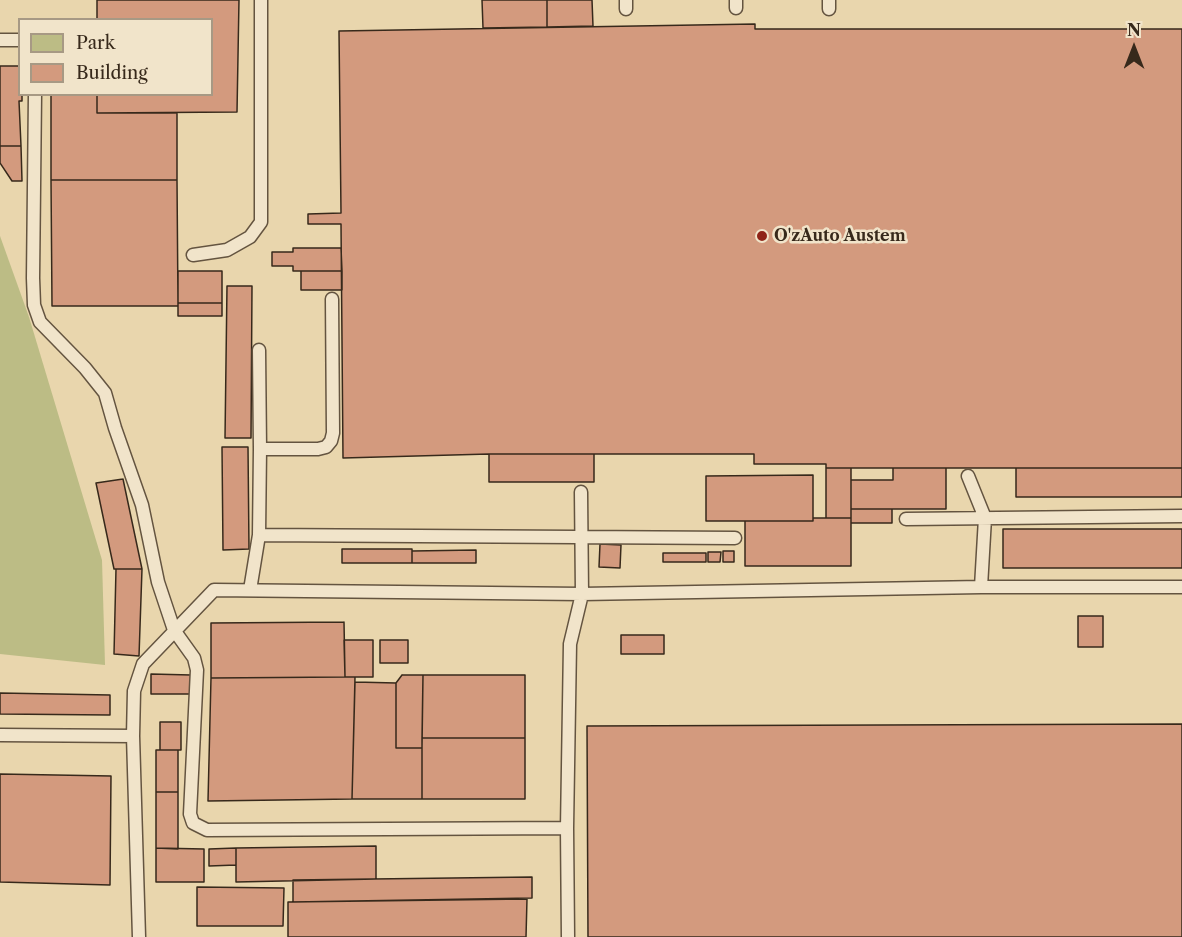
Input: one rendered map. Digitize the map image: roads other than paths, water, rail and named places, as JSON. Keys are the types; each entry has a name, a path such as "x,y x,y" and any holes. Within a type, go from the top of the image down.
{"lane":[{"path":"193,255 227,250 250,237 261,222 261,0"},
{"path":"0,40 18,40"},
{"path":"35,96 34,304 40,322 85,368 105,393 142,505 158,582 174,630 194,658 197,670 190,814 193,823 207,830 567,828"},
{"path":"260,449 318,449 326,447 331,441 333,433 332,299"},
{"path":"250,590 260,535 259,350"},
{"path":"968,476 985,518 981,587"},
{"path":"568,937 570,644 582,594 581,492"},
{"path":"906,519 1182,516"},
{"path":"260,535 735,538"},
{"path":"140,937 133,736 134,691 143,664 214,590 582,594 981,587 1182,587"},
{"path":"0,735 133,736"}],"place":[{"name":"O'zAuto Austem","path":"762,236"}]}
